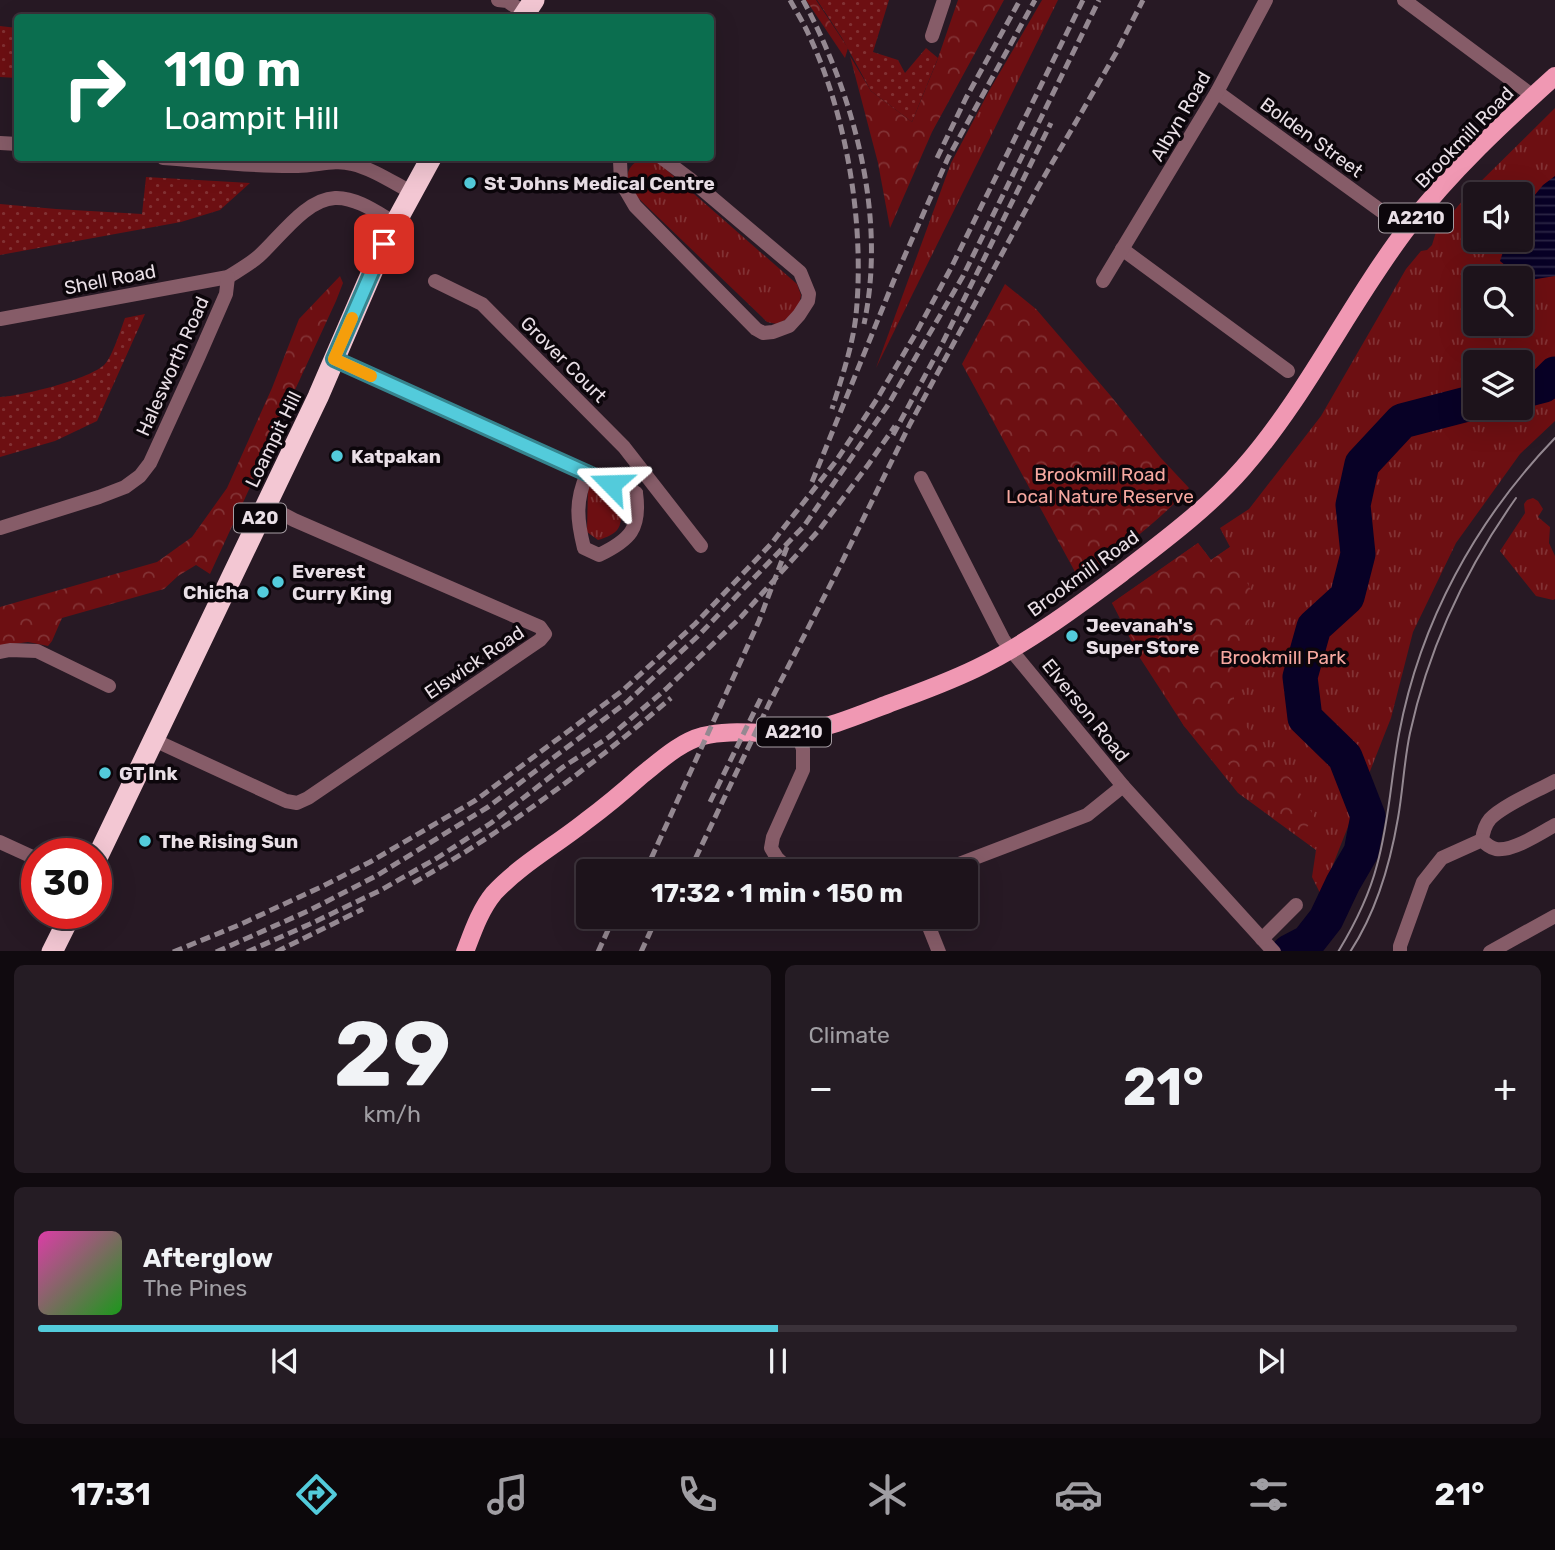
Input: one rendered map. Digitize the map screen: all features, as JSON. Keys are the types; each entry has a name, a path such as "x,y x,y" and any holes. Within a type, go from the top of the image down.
{"highway":[{"name":"Loampit Hill","path":"154,740 318,397 379,255 429,161"},
{"name":"A20","path":"107,838 154,740"},
{"path":"52,951 63,929"}],"main road":[{"name":"Brookmill Road","path":"465,951 484,907 496,891 681,746 700,737 720,733 797,733 840,722 982,666 1011,650 1095,593 1177,532 1244,467 1305,384 1408,227 1444,184 1497,129 1555,76"}],"street":[{"path":"498,0 527,10"},
{"path":"932,36 944,0"},
{"name":"Albyn Road","path":"1103,281 1217,92 1266,0"},
{"path":"1404,0 1533,96"},
{"name":"Bolden Street","path":"1217,92 1384,213"},
{"path":"198,161 255,166 349,163 411,192"},
{"path":"620,161 621,182 635,206 755,329 763,333 789,326 808,301 809,294 800,272 666,161"},
{"path":"228,277 258,257 309,207 320,201 336,198 352,201 395,223"},
{"path":"1122,249 1288,371"},
{"name":"Shell Road","path":"0,319 228,277"},
{"name":"Halesworth Road","path":"0,528 99,497 125,487 140,476 150,463 198,358 226,294 228,277"},
{"name":"Grover Court","path":"435,281 482,304 624,447 701,546"},
{"path":"334,359 587,474 636,493"},
{"path":"587,474 579,492 578,526 584,548 599,555 625,539 635,526 638,510 636,493"},
{"name":"Elverson Road","path":"921,478 1001,636 1011,650 1123,786 1274,951"},
{"path":"636,493 651,482"},
{"name":"Elswick Road","path":"154,740 286,801 297,803 529,648 545,634 540,627 294,520 266,505"},
{"path":"0,652 37,651 109,686"},
{"path":"778,859 771,848 773,837 803,770 803,749 797,733"},
{"path":"1482,840 1489,819 1555,781"},
{"path":"973,859 1087,815 1123,786"},
{"path":"1482,840 1495,849 1502,849 1517,845 1555,825"},
{"path":"1400,951 1423,882 1442,858 1482,840"},
{"path":"0,842 21,852"},
{"path":"1262,939 1296,905"},
{"path":"1490,951 1555,916"},
{"path":"930,929 939,951"}],"green space":[{"path":"806,0 816,0 848,48 845,58"},
{"path":"817,0 889,0 873,52 898,60 905,73 926,48 938,58 912,122 871,91 842,38"},
{"path":"958,0 1004,0 932,132 890,228 878,163 850,56 871,91 912,122"},
{"path":"1042,0 1058,0 876,368 951,163"},
{"path":"0,26 14,28 14,78 0,77"},
{"name":"Brookmill Park","path":"1555,108 1555,421 1520,454 1456,543 1413,632 1391,718 1321,895 1312,877 1316,850 1238,793 1184,726 1140,658 1112,603 1198,543 1211,560 1230,547 1220,528 1249,509 1321,416 1406,269 1421,251 1432,245 1436,232 1463,200 1463,252 1533,252 1533,182 1480,182"},
{"path":"655,161 661,165 797,284 801,295 799,306 787,319 777,324 767,322 634,194 628,174 635,162"},
{"path":"146,177 250,183 220,210 181,222 0,255 0,204 142,214"},
{"path":"340,276 343,283 336,301 210,574 196,565 164,589 62,618 48,646 28,642 0,646 0,607 157,562 192,537 227,488 272,388 299,319"},
{"name":"Brookmill Road Local Nature Reserve","path":"1005,284 1036,309 1189,488 1150,525 1080,581 962,364"},
{"path":"145,314 97,421 55,441 0,457 0,397 56,386 97,370 111,355 125,318"},
{"path":"588,486 621,505 618,528 611,535 598,540 587,532"},
{"path":"1533,498 1543,509 1538,517 1550,527 1549,543 1555,556 1553,600 1536,596 1500,551 1525,513 1524,504"},
{"path":"1198,543 1211,560 1230,547 1256,601 1234,665 1234,708 1265,754 1293,781 1315,818 1299,836 1260,800 1235,770 1184,726 1112,603"}],"shaded area":[{"path":"1555,176 1555,276 1533,280 1533,266 1506,266 1500,261 1503,252 1533,252 1533,197"}],"waterway":[{"path":"1533,388 1544,385 1555,374"},
{"path":"1291,951 1308,942 1326,919 1361,852 1368,816 1345,757 1305,718 1300,677 1314,627 1347,597 1358,554 1353,505 1362,464 1402,421 1463,405"}],"tram line":[{"path":"1339,951 1361,910 1374,876 1408,692 1437,613 1476,538 1526,470 1555,438"},
{"path":"1351,951 1375,904 1391,853 1410,733 1438,639 1465,581 1516,498"}],"railway":[{"path":"790,0 822,65 833,99 843,135 855,208 858,244 856,315 832,409"},
{"path":"803,0 837,76 861,157 871,241 870,283 864,324"},
{"path":"937,158 966,98 1020,0"},
{"path":"812,482 894,280 948,158 1035,0"},
{"path":"175,951 323,886 370,862 476,800 622,691 695,624 771,544 836,461 877,399 951,268 1083,0"},
{"path":"218,951 308,911 376,876 488,807 627,702 698,636 804,526 888,405 963,276 1099,0"},
{"path":"695,859 769,704 910,424 1143,0"},
{"path":"893,435 941,346 1051,123"},
{"path":"249,951 381,890 437,858 491,823 563,767 609,737 666,689 741,617 819,530 895,426"},
{"path":"651,859 759,621 787,547"},
{"path":"413,883 481,842 547,797 671,698"},
{"path":"710,802 761,698"},
{"path":"278,951 363,909"},
{"path":"598,951 609,929"},
{"path":"641,951 652,929"}],"slow traffic":[{"path":"352,318 334,359 371,376"}],"place":[{"name":"St Johns Medical Centre","path":"470,183"},
{"name":"Katpakan","path":"337,456"},
{"name":"Everest Curry King","path":"278,582"},
{"name":"Chicha","path":"263,592"},
{"name":"Jeevanah's Super Store","path":"1072,636"},
{"name":"GT Ink","path":"105,773"},
{"name":"The Rising Sun","path":"145,841"}],"route":[{"path":"384,244 334,359 611,484"}]}
